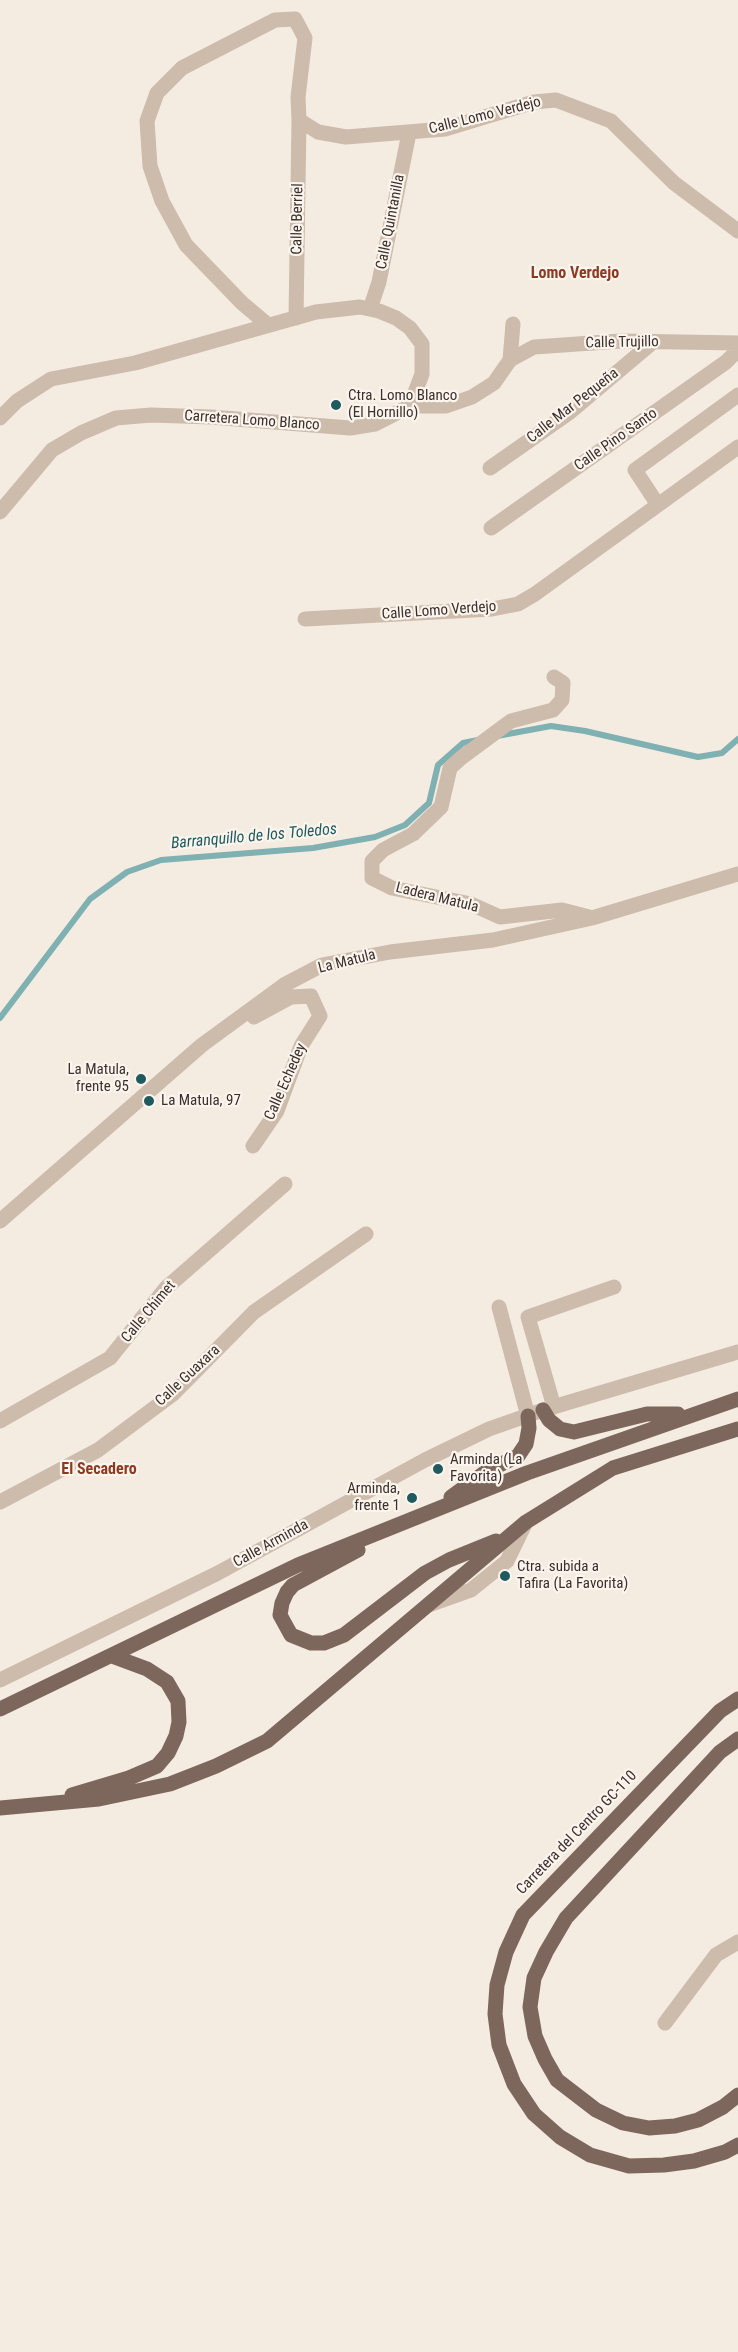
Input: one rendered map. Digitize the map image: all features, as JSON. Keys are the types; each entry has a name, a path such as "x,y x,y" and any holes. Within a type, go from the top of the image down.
{"main road":[{"path":"0,1709 298,1565 527,1473 738,1399"},
{"path":"549,1409 549,1420 560,1429 573,1432 647,1414 690,1414"},
{"path":"512,1534 449,1560 425,1573 344,1635 324,1643 311,1643 291,1635 280,1615 282,1603 293,1585 432,1511 487,1471 518,1456 526,1444 529,1428 528,1416"},
{"path":"0,1808 99,1799 170,1784 216,1766 267,1741 526,1522 613,1468 738,1429"},
{"path":"40,1804 129,1778 157,1766 168,1753 176,1736 179,1722 178,1701 167,1682 147,1669 112,1656"},
{"path":"0,1704 50,1684"},
{"name":"Carretera del Centro GC-110","path":"738,1699 720,1712 523,1915 506,1952 497,1985 495,2014 499,2046 514,2084 534,2114 560,2137 590,2155 629,2166 664,2165 694,2161 725,2152 738,2145"},
{"path":"738,1739 720,1752 566,1918 534,1978 530,2007 536,2036 557,2080 596,2110 623,2123 649,2128 675,2126 723,2108 738,2095"}],"street":[{"path":"268,325 242,303 186,244 162,201 150,166 147,121 158,93 182,68 275,20 295,19 305,38 298,97 299,120"},
{"name":"Calle Lomo Verdejo","path":"299,120 318,132 346,137 409,133 445,129 534,102 556,100 611,121 674,183 738,231"},
{"name":"Calle Berriel","path":"296,318 299,120"},
{"name":"Calle Quintanilla","path":"370,309 380,282 409,133"},
{"path":"0,418 17,401 51,379 135,363 316,312 360,307 396,318 410,328 422,344 422,374 410,406"},
{"path":"510,360 513,324"},
{"name":"Calle Trujillo","path":"410,406 446,406 472,397 494,383 510,360 534,347 621,342 738,343"},
{"name":"Calle Mar Pequeña","path":"490,468 570,412 653,342"},
{"name":"Calle Pino Santo","path":"491,528 726,362 738,350"},
{"path":"658,505 635,470 738,395"},
{"name":"Carretera Lomo Blanco","path":"0,512 52,450 81,433 116,418 211,417 350,428 375,424 410,406"},
{"name":"Calle Lomo Verdejo","path":"305,619 492,609 518,604 738,447"},
{"name":"Ladera Matula","path":"554,677 562,683 562,700 553,711 511,721 450,768 441,807 413,834 383,850 372,861 372,878 392,888 471,904 500,916 562,910 592,918"},
{"name":"La Matula","path":"0,1221 202,1045 284,986 322,965 390,952 493,940 592,918 738,874"},
{"name":"Calle Echedey","path":"202,1045 291,997 311,996 320,1016 301,1046 277,1111 253,1146"},
{"name":"Calle Chimet","path":"0,1421 110,1358 166,1288 285,1184"},
{"name":"Calle Guaxara","path":"0,1502 98,1450 173,1394 254,1312 366,1234"},
{"path":"549,1409 528,1317 614,1287"},
{"path":"499,1307 528,1416"},
{"name":"Calle Arminda","path":"0,1680 218,1573 425,1460 489,1429 738,1352"},
{"path":"426,1606 471,1590 507,1561 526,1522"},
{"path":"665,2023 716,1955 738,1942"}],"waterway":[{"name":"Barranquillo de los Toledos","path":"497,736 551,726 585,731 698,757 722,753 738,739"},
{"name":"Barranquillo de los Toledos","path":"0,1018 90,899 127,872 161,860 313,848 375,837 405,825 429,803 438,765 463,743 478,740"}],"place":[{"name":"Ctra. Lomo Blanco (El Hornillo)","path":"336,405"},
{"name":"La Matula, frente 95","path":"141,1079"},
{"name":"La Matula, 97","path":"149,1101"},
{"name":"Arminda (La Favorita)","path":"438,1469"},
{"name":"Arminda, frente 1","path":"412,1498"},
{"name":"Ctra. subida a Tafira (La Favorita)","path":"505,1576"}],"district":[{"name":"Lomo Verdejo","path":"575,274"},
{"name":"El Secadero","path":"99,1470"}]}
